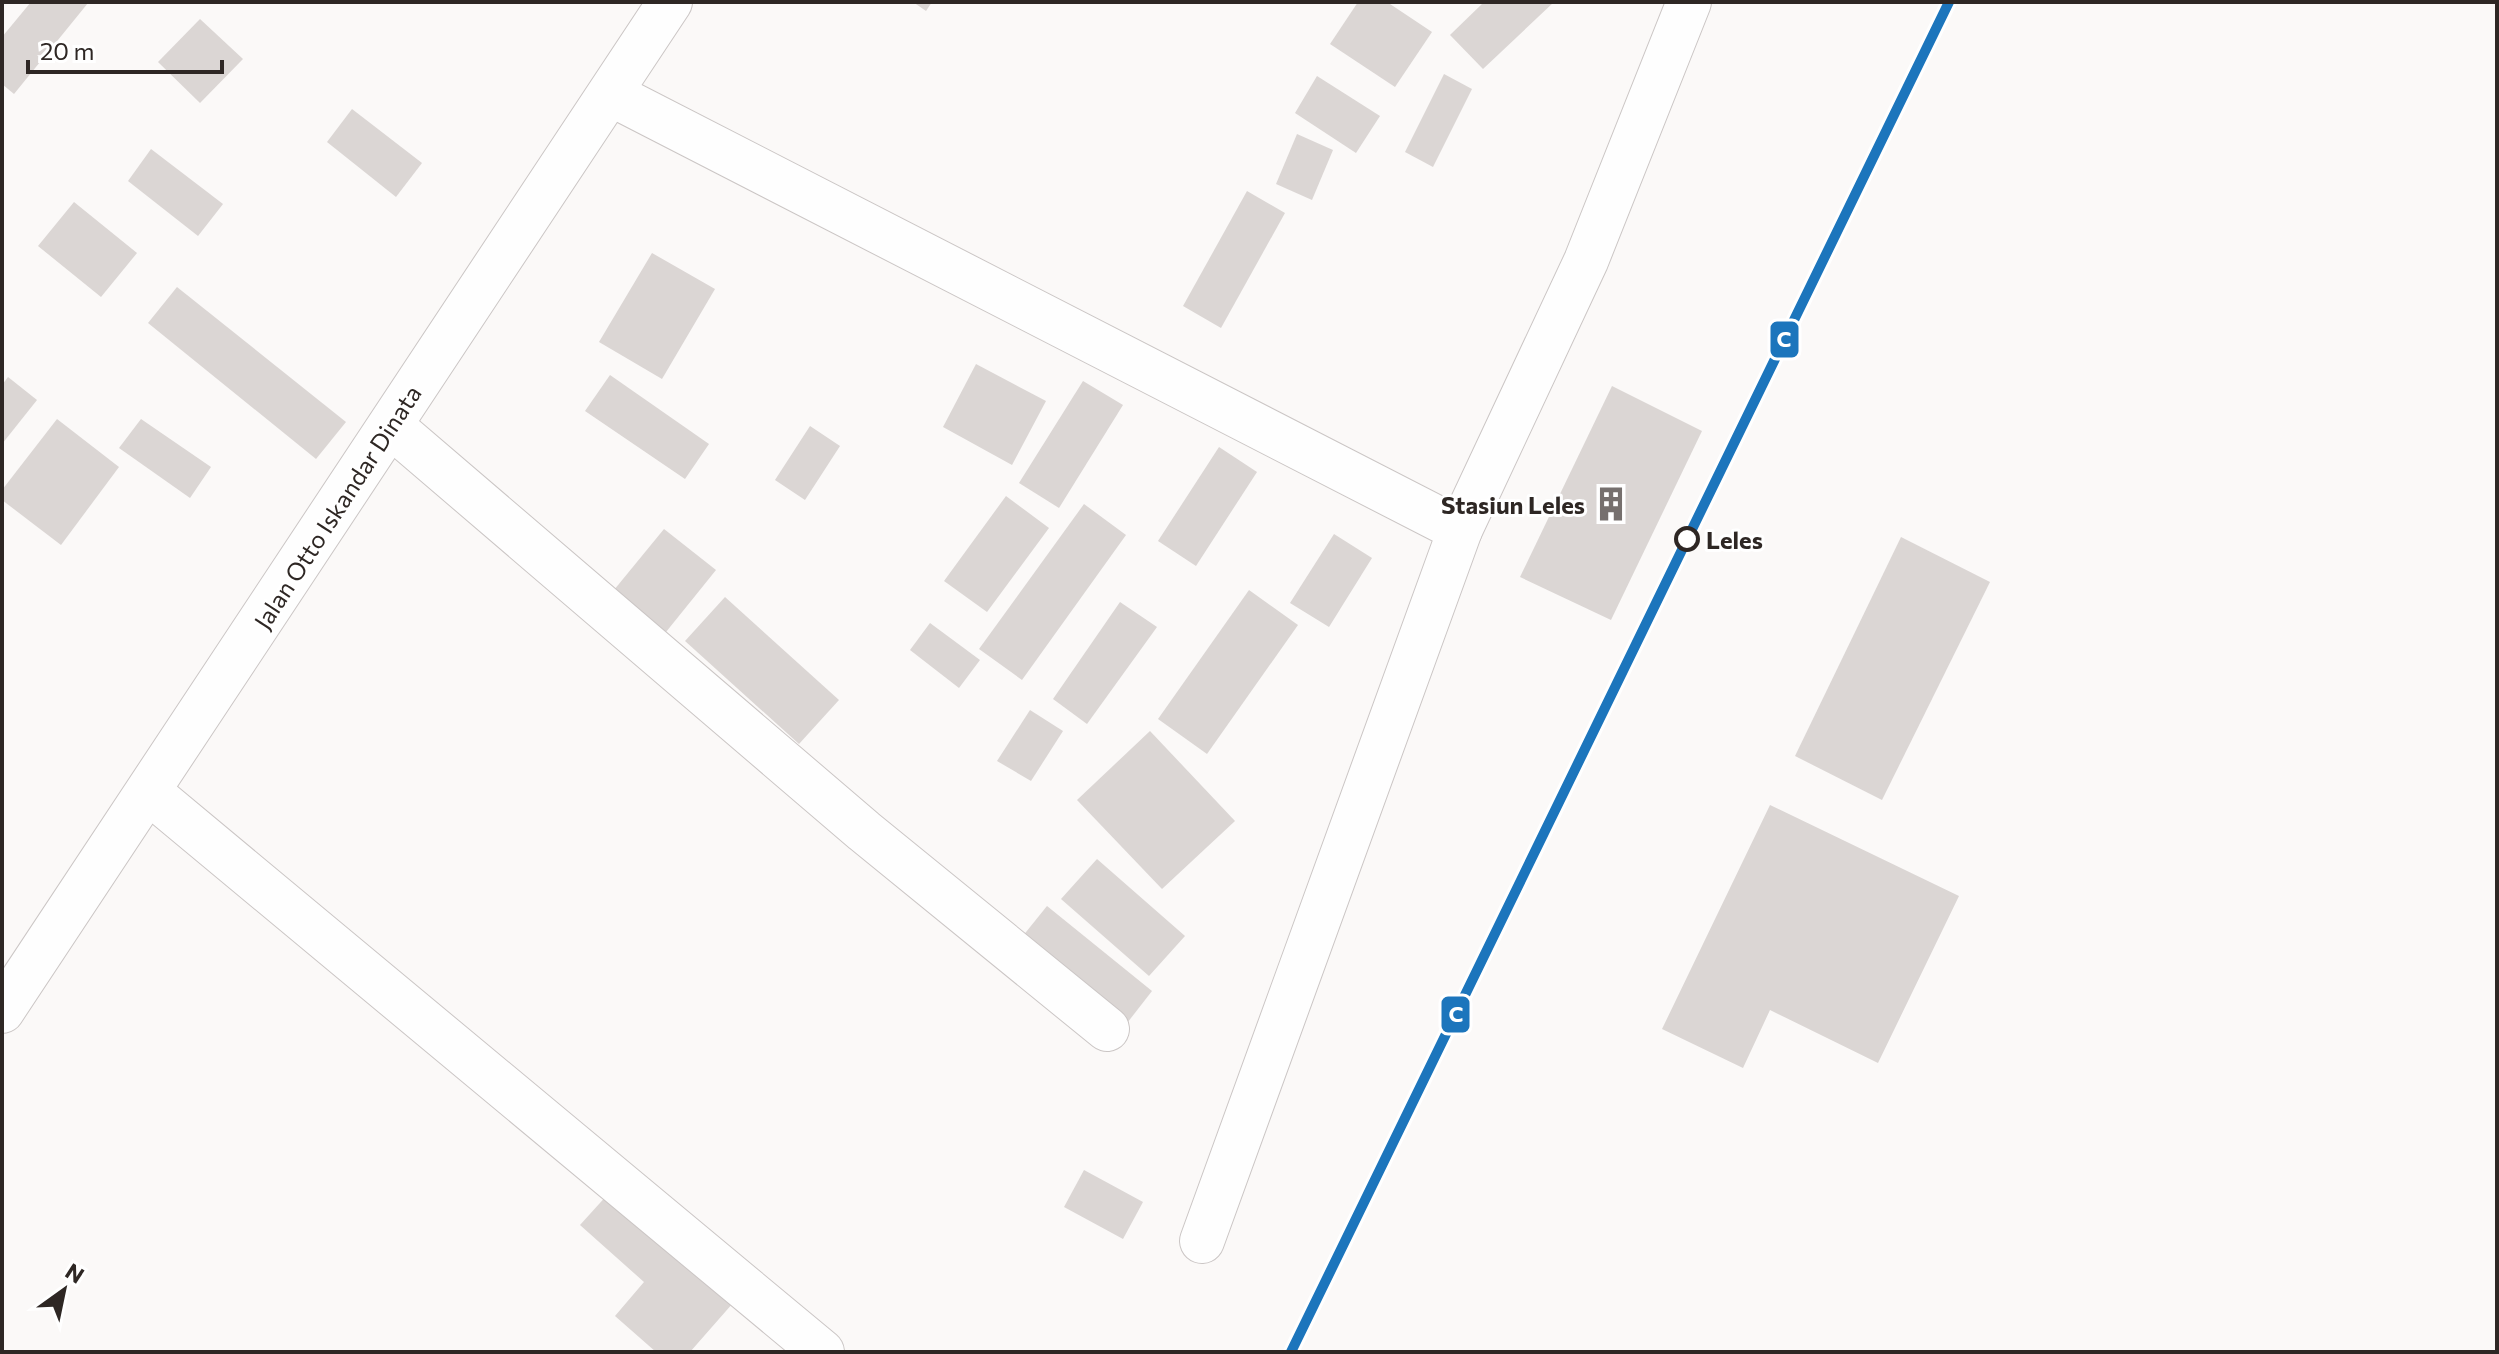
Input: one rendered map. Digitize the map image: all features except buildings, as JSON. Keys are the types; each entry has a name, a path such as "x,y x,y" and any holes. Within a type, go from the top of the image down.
{"street":[{"name":"Jalan Otto Iskandar Dinata","path":"2,1011 670,2"},
{"path":"1202,1241 1460,530 1586,261 1689,2"},
{"path":"611,94 1460,530"},
{"path":"391,426 864,831 1107,1029"},
{"path":"149,792 822,1352"}],"transit line":[{"name":"C","path":"1291,1352 1949,2"}],"place":[{"name":"Stasiun Leles","path":"1611,504"},
{"name":"Leles","path":"1687,539"}]}
